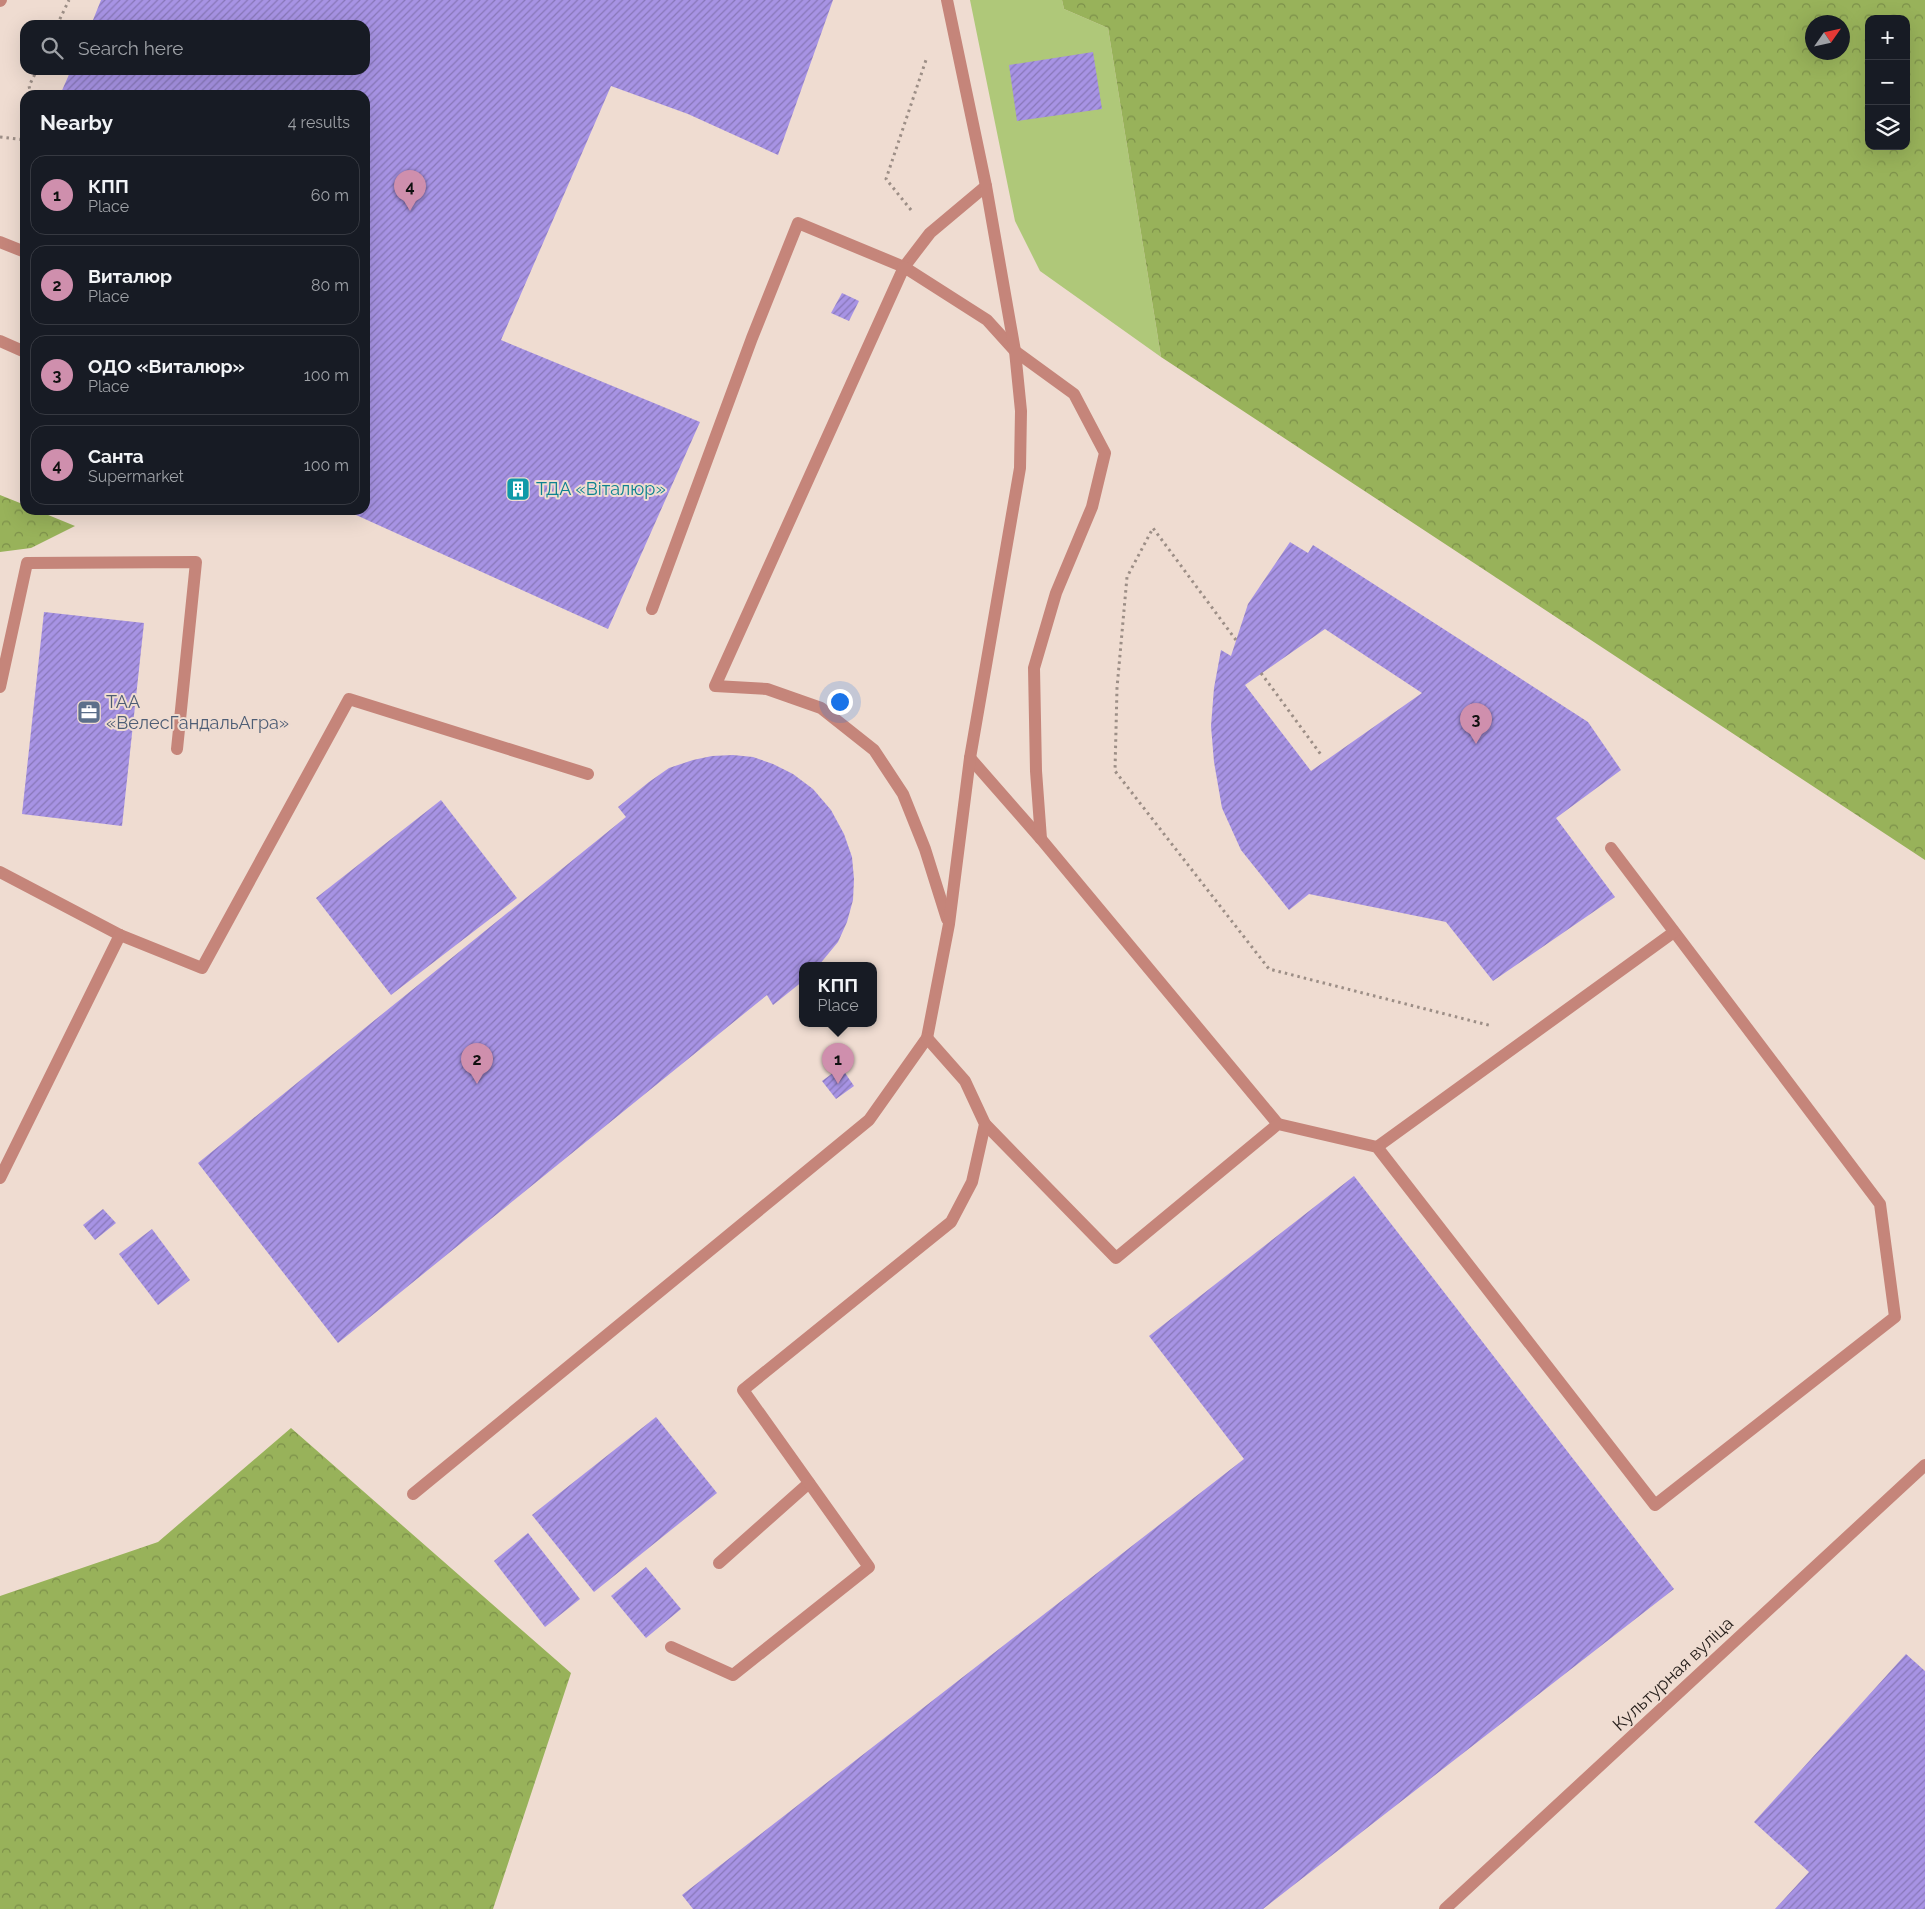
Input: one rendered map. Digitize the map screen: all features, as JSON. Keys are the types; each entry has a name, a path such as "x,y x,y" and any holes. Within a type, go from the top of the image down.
{"street":[{"path":"413,1494 869,1120 927,1038 948,924 970,758 1020,468 1021,411 1015,351 986,186 947,0"},
{"path":"948,924 925,849 903,794 874,750 821,708 766,689 714,686 904,266 930,233 986,186"},
{"path":"652,609 752,338 798,223 904,266 987,320 1015,351 1074,394 1104,453 1092,507 1056,593 1034,668 1036,770 1041,839"},
{"path":"0,242 20,250"},
{"path":"0,341 20,350"},
{"path":"0,687 27,563 196,562 177,749"},
{"path":"0,872 120,935 202,968 349,699 588,774"},
{"path":"970,758 1041,839 1278,1124 1377,1147 1656,1505 1896,1317 1880,1204 1611,848"},
{"path":"1377,1147 1674,932"},
{"path":"0,1178 120,935"},
{"path":"927,1038 965,1081 985,1124 1116,1258 1278,1124"},
{"path":"670,1647 733,1675 869,1567 743,1390 951,1222 972,1182 985,1124"},
{"name":"Культурная вуліца","path":"1445,1909 1925,1465"},
{"path":"719,1563 810,1483"}],"path":[{"path":"59,20 69,0"},
{"path":"886,179 928,59 926,51"},
{"path":"29,90 29,86 34,75"},
{"path":"0,137 20,139"},
{"path":"1236,640 1153,528 1127,577 1117,688 1115,771 1268,969 1498,1028"},
{"path":"1262,673 1322,756"}],"green space":[{"path":"970,0 1062,0 1064,9 1108,28 1161,357 1040,271 1015,221"},
{"path":"1062,0 1925,0 1925,860 1161,357 1108,28 1064,9"},
{"path":"0,495 20,503 20,515 48,515 75,526 31,548 0,552"},
{"path":"291,1428 571,1673 493,1909 0,1909 0,1596 158,1542"}],"building":[{"path":"101,0 833,0 778,155 688,114 611,86 501,340 700,422 608,629 356,515 370,515 370,90 62,90 69,75 370,75 370,20 93,20"},
{"path":"1093,52 1102,109 1017,121 1009,65"},
{"path":"842,293 859,301 849,321 831,313"},
{"path":"1290,542 1308,553 1313,545 1588,722 1621,770 1556,818 1615,897 1493,981 1446,922 1309,894 1289,910 1241,850 1222,808 1214,762 1211,726 1214,688 1221,650 1231,656 1248,604","holes":["1325,629 1422,693 1311,771 1245,685"]},
{"path":"44,612 144,623 122,826 22,814"},
{"path":"733,755 753,757 773,764 793,774 813,789 831,810 844,834 852,857 854,879 853,900 847,922 838,942 821,962 799,962 799,984 773,1005 767,995 338,1343 198,1163 626,817 618,807 649,782 669,768 712,756"},
{"path":"441,800 517,898 391,995 316,898"},
{"path":"841,1067 854,1086 836,1099 822,1081"},
{"path":"1354,1176 1674,1589 1263,1909 693,1909 682,1895 1244,1459 1149,1336"},
{"path":"103,1209 116,1223 95,1240 83,1225"},
{"path":"152,1229 190,1280 158,1305 119,1254"},
{"path":"656,1417 717,1493 594,1592 532,1515"},
{"path":"528,1533 580,1599 545,1627 494,1561"},
{"path":"646,1567 681,1609 646,1638 611,1596"},
{"path":"1906,1654 1925,1671 1925,1909 1775,1909 1809,1872 1754,1822"}],"place":[{"name":"Санта","path":"410,211"},
{"name":"ТДА «Віталюр»","path":"518,489"},
{"name":"ТАА «ВелесГандальАгра»","path":"89,712"},
{"name":"ОДО «Виталюр»","path":"1476,744"},
{"name":"Виталюр","path":"477,1084"},
{"name":"КПП","path":"838,1084"}]}
